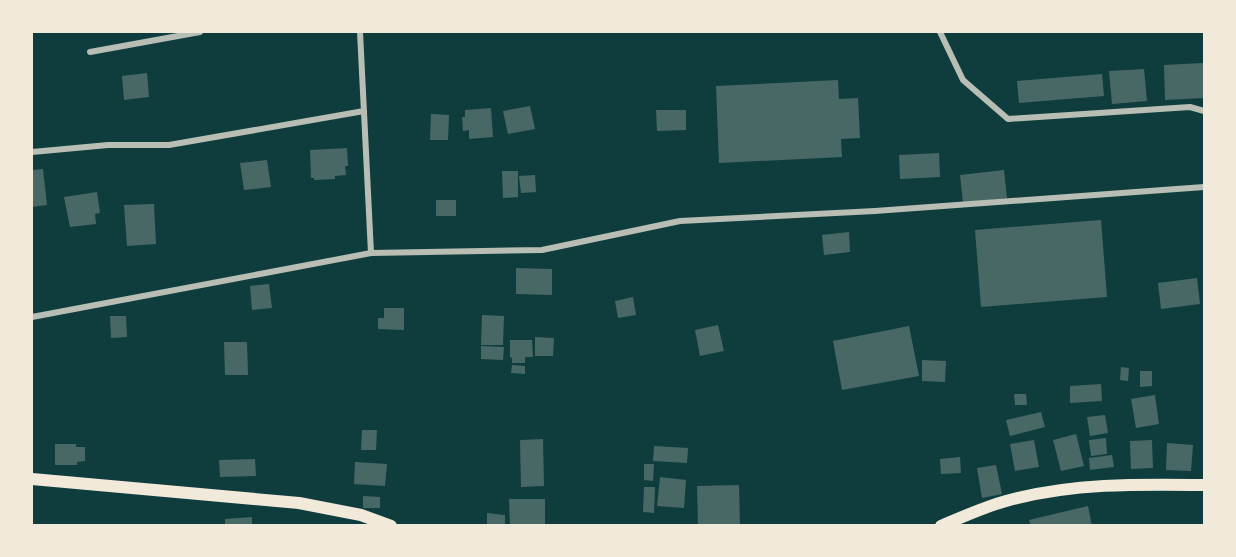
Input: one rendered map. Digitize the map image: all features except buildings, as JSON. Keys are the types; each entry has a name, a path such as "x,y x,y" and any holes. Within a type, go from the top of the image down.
{"main road":[{"path":"32,479 299,502 361,515 391,525"},
{"path":"940,525 1005,501 1065,488 1142,484 1204,485"}],"street":[{"path":"90,52 200,32"},
{"path":"360,32 371,253"},
{"path":"940,32 963,80 1008,119 1190,107 1204,111"},
{"path":"32,152 108,145 169,145 364,111"},
{"path":"32,317 371,253 542,250 680,221 875,211 1204,187"}]}
